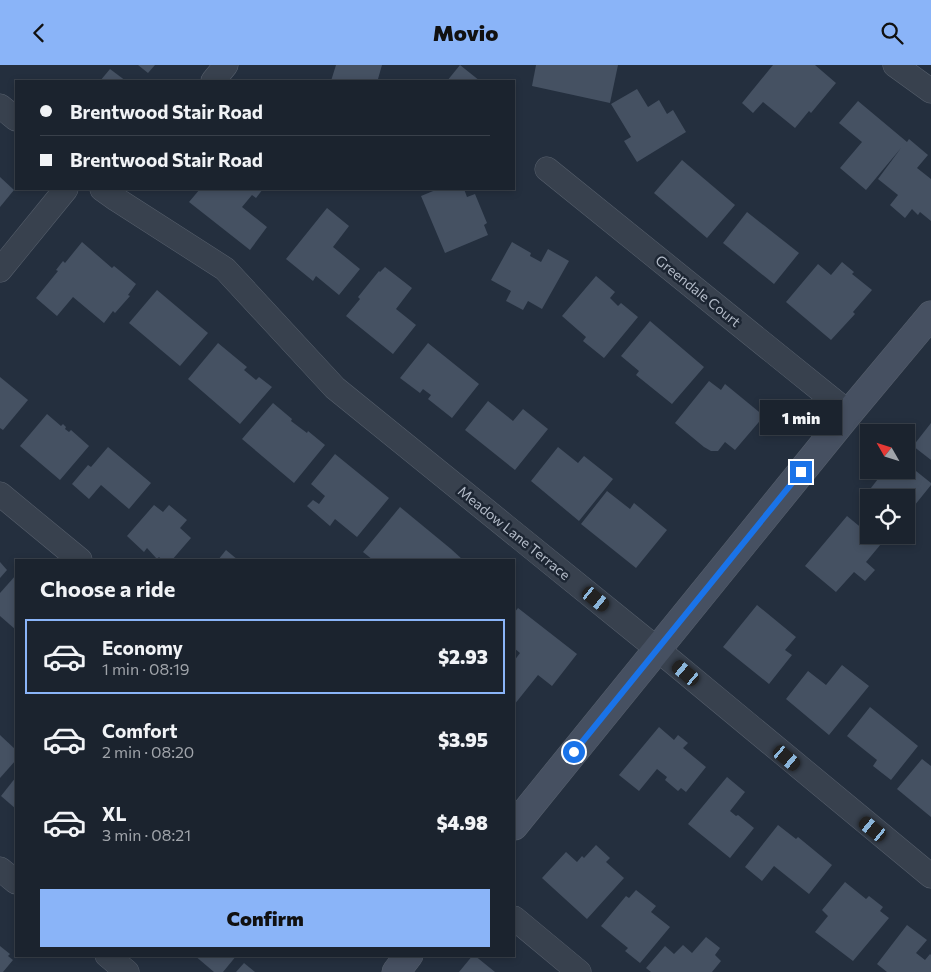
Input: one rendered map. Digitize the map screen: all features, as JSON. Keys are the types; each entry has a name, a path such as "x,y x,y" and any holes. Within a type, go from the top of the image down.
{"main road":[{"path":"515,825 849,413 931,315"},
{"path":"396,972 407,957"}],"street":[{"path":"214,80 226,65"},
{"path":"895,65 931,91"},
{"path":"0,106 15,118"},
{"name":"Greendale Court","path":"548,169 849,413"},
{"path":"0,270 65,190"},
{"name":"Meadow Lane Terrace","path":"114,192 225,269 335,389 657,649 931,876"},
{"path":"0,494 79,559"},
{"path":"0,869 15,881"},
{"path":"515,920 579,972"},
{"path":"109,957 127,972"}],"building":[{"path":"138,65 155,65 148,73"},
{"path":"336,65 382,65 378,79 380,80 331,80"},
{"path":"460,65 479,80 448,80"},
{"path":"536,65 618,65 610,103 532,86"},
{"path":"773,65 815,65 836,83 811,113 809,111 795,128 763,102 753,113 742,103"},
{"path":"110,69 125,80 101,80"},
{"path":"637,89 648,107 659,100 667,114 673,110 686,132 637,162 624,141 631,137 611,104"},
{"path":"858,101 907,142 909,139 928,155 917,168 931,179 931,221 920,212 918,215 912,209 905,218 890,205 898,195 878,179 901,148 866,190 840,168 862,142 839,123"},
{"path":"682,160 735,205 707,238 654,193"},
{"path":"0,177 14,190 0,207"},
{"path":"199,190 262,190 256,198 252,195 242,207 267,227 250,250 189,202"},
{"path":"436,190 464,190 467,197 475,194 487,223 484,225 488,235 445,253 421,196"},
{"path":"327,208 349,226 333,247 360,269 339,295 316,276 313,281 286,259"},
{"path":"747,212 799,253 774,284 723,243"},
{"path":"82,242 112,268 114,266 136,284 128,295 130,296 115,313 113,311 104,323 73,297 57,316 36,298 58,271 56,270 63,261 65,263"},
{"path":"512,242 531,253 530,256 541,262 548,249 569,261 542,309 528,301 523,310 506,301 511,291 491,280"},
{"path":"842,262 854,272 852,274 872,290 853,312 855,314 831,340 786,302 818,264 831,275"},
{"path":"385,267 412,288 396,309 416,325 393,354 346,316 360,299 358,297 379,271"},
{"path":"596,276 615,292 610,298 618,306 621,303 638,317 604,358 583,341 586,337 562,316"},
{"path":"157,290 208,333 180,366 129,323"},
{"path":"650,321 704,367 672,404 636,375 639,371 621,356"},
{"path":"218,343 247,367 244,370 256,380 259,377 272,387 240,424 188,379"},
{"path":"428,343 479,384 452,418 428,399 431,395 423,389 420,393 400,378"},
{"path":"0,377 28,400 3,430 0,428"},
{"path":"709,381 721,390 725,384 764,416 735,450 725,442 718,451 711,451 675,423"},
{"path":"488,401 513,421 523,409 548,429 515,470 465,430"},
{"path":"273,403 292,419 291,421 307,433 308,431 325,445 294,483 242,439"},
{"path":"47,414 61,426 63,424 69,432 71,430 89,446 60,480 20,446"},
{"path":"931,423 931,460 915,448 915,443"},
{"path":"108,447 151,483 129,509 101,485 89,499 72,484 88,465 91,467"},
{"path":"558,447 578,463 584,456 613,479 579,521 531,481"},
{"path":"335,454 389,498 357,537 335,519 330,526 307,506 313,500 319,504 325,496 311,484"},
{"path":"915,470 931,483 915,505 915,489 870,489 878,479 915,479"},
{"path":"607,491 630,509 634,503 667,530 636,568 581,524"},
{"path":"154,505 163,512 169,505 187,520 180,528 191,538 173,559 161,559 159,557 157,559 147,548 144,552 127,536"},
{"path":"400,507 462,559 372,559 363,552"},
{"path":"847,516 860,527 860,544 881,544 866,562 875,570 865,581 854,572 836,592 805,566"},
{"path":"226,550 237,559 219,559"},
{"path":"0,562 7,570 0,578"},
{"path":"15,576 15,629 0,616 0,593"},
{"path":"757,605 796,637 785,650 792,655 769,684 723,647"},
{"path":"518,608 577,654 552,686 538,675 515,704 515,660 520,653 515,649 515,612"},
{"path":"842,665 869,686 829,735 786,699 808,671 826,685"},
{"path":"870,707 918,746 891,780 873,766 877,760 847,736"},
{"path":"659,727 674,740 678,735 688,743 683,748 706,767 686,792 681,788 678,791 665,780 667,777 657,769 639,791 619,775"},
{"path":"0,735 15,749 15,761 0,778"},
{"path":"922,759 931,766 931,817 897,789"},
{"path":"727,777 745,792 730,811 754,828 730,858 688,824"},
{"path":"15,778 15,808 1,796"},
{"path":"778,825 796,839 798,837 832,865 809,894 774,866 762,881 745,867"},
{"path":"596,845 610,858 606,862 624,878 587,919 542,878 566,852 577,862 582,856 584,858"},
{"path":"845,882 866,899 869,896 883,907 880,911 889,918 853,961 815,932 828,916 822,910"},
{"path":"636,890 656,906 651,912 670,927 640,963 625,951 628,948 601,926 626,896 629,898"},
{"path":"907,925 927,940 916,953 925,960 931,955 931,972 887,972 877,964"},
{"path":"706,937 720,948 715,955 721,961 712,972 651,972 646,968 665,946 674,954 683,945 692,953"},
{"path":"0,946 10,954 8,956 13,960 3,972 0,972"},
{"path":"196,957 235,957 223,972 214,972"},
{"path":"471,957 476,957 495,972 459,972"},
{"path":"244,963 255,972 236,972"}],"route":[{"path":"574,752 801,472"}]}
